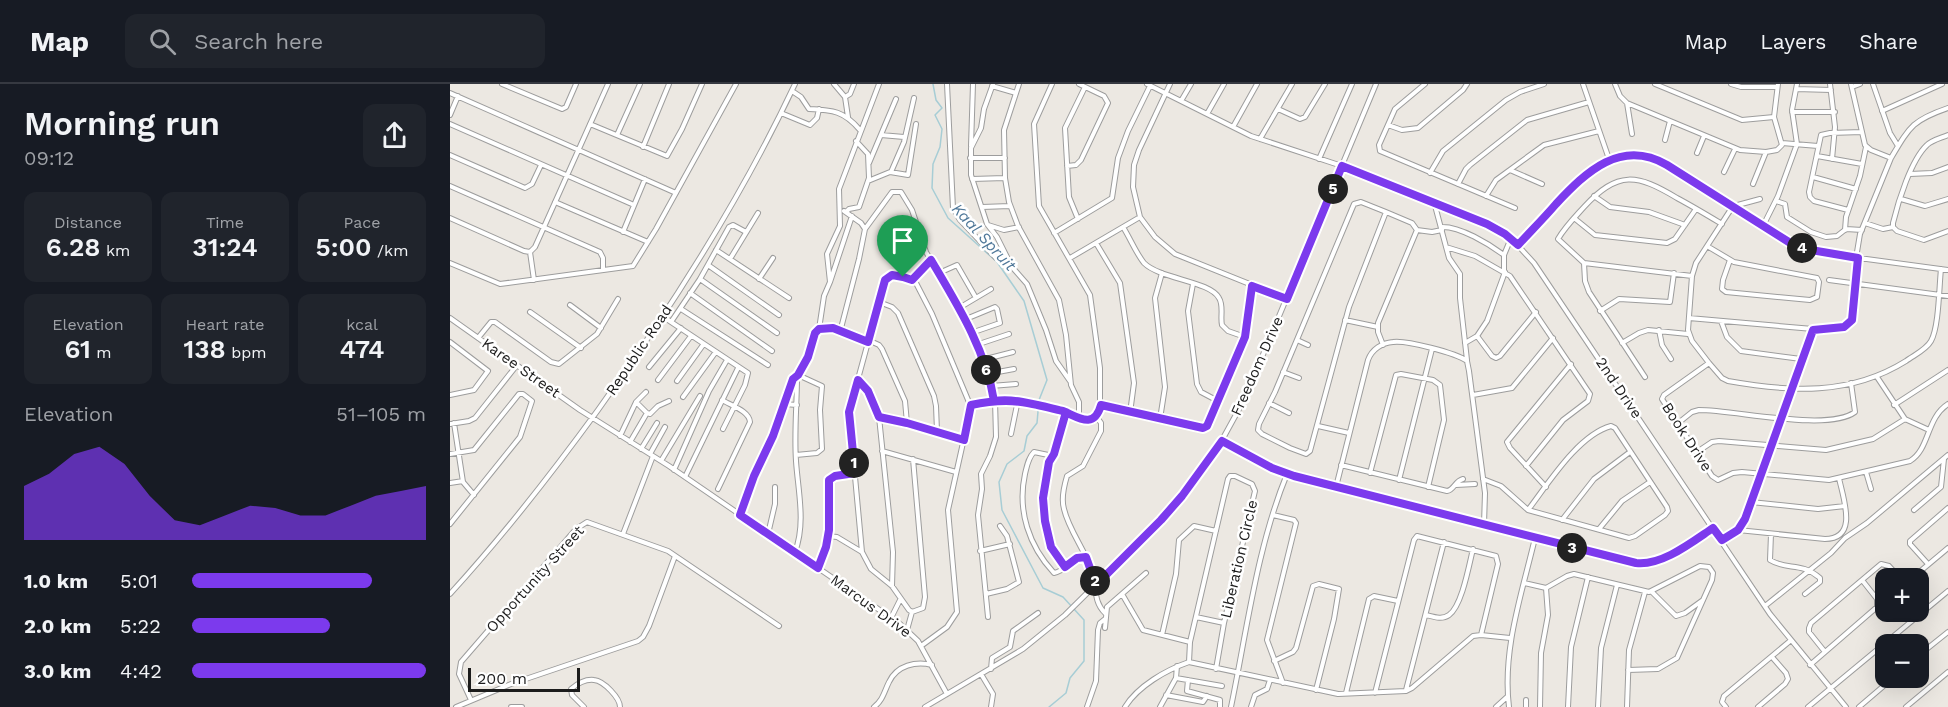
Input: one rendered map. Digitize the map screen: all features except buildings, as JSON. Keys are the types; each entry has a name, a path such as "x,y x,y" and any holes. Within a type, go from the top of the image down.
{"street":[{"path":"502,84 561,109 566,106 576,84"},
{"path":"450,218 524,251 530,252 535,249 608,84"},
{"path":"617,135 640,84"},
{"path":"643,147 669,84"},
{"path":"591,124 665,156 669,155 702,84"},
{"path":"450,263 497,284 633,266 735,86 727,84"},
{"name":"Republic Road","path":"450,594 532,498 592,418 663,316 710,240 795,84"},
{"path":"834,84 845,97 848,117"},
{"path":"845,97 850,94 854,84"},
{"path":"830,282 827,254 840,228 839,189 879,84"},
{"path":"947,84 951,195 954,211 996,258 1005,253"},
{"path":"973,84 970,158 972,179 987,224 997,237 1014,271 1027,284 1056,361 1070,381 1079,402 1079,419"},
{"path":"1019,84 1004,130 1005,178 1010,207 1059,300 1066,335 1070,381"},
{"path":"971,405 995,400 1018,400 1066,412 1079,419 1090,420 1096,416 1101,405 1100,368 1090,297 1040,207 1034,124 1052,84"},
{"path":"1067,166 1076,165 1081,160 1108,103 1105,97 1079,84"},
{"path":"1170,84 1138,150 1134,165 1133,187 1140,217 1155,237 1175,254 1287,299"},
{"path":"1181,101 1191,84"},
{"path":"1207,114 1224,84"},
{"path":"1233,127 1257,84"},
{"path":"1260,139 1292,84"},
{"path":"1278,109 1300,119 1305,117 1325,84"},
{"path":"1319,159 1352,84"},
{"name":"Freedom Drive","path":"925,707 1034,641 1065,615 1161,520 1182,496 1222,441 1244,400 1376,84"},
{"path":"1425,84 1398,106 1379,145 1380,151 1515,208"},
{"path":"1388,125 1402,130 1418,128 1467,84"},
{"path":"1430,173 1443,151 1506,100 1520,92 1544,84"},
{"path":"1583,84 1609,159"},
{"path":"1615,84 1620,96 1627,103 1735,148 1748,152 1766,152 1782,147 1774,117 1778,85 1741,87 1731,84"},
{"path":"1655,84 1742,120 1774,117"},
{"path":"1830,84 1835,112 1832,159"},
{"path":"1845,230 1848,210 1856,189 1866,147 1851,85 1860,84"},
{"path":"1873,84 1890,134 1898,146"},
{"path":"1882,111 1942,84"},
{"path":"971,148 980,130 993,85 1016,93"},
{"path":"1054,233 1109,201 1113,196 1117,161 1148,85"},
{"name":"2nd Drive","path":"1148,85 1260,139 1342,166 1434,202 1487,224 1511,238 1534,263 1765,606 1790,641 1846,707"},
{"path":"1078,219 1069,200 1065,127 1085,87"},
{"path":"1763,226 1776,201 1797,144 1792,112 1792,99 1796,87 1832,90"},
{"path":"792,91 801,97 809,109 836,112 848,117 860,130"},
{"path":"450,93 676,193"},
{"path":"450,115 458,96"},
{"path":"891,172 905,136 914,98"},
{"path":"869,163 896,99"},
{"path":"1458,184 1470,165 1527,120 1589,102"},
{"path":"1627,103 1632,134"},
{"path":"1689,318 1813,330 1844,327 1850,323 1857,284 1857,258 1862,230 1891,158 1913,124 1948,108"},
{"path":"781,113 810,125 819,109"},
{"path":"1792,112 1835,112"},
{"path":"1665,140 1670,121"},
{"path":"450,124 634,206"},
{"path":"868,181 891,172 909,174 916,124"},
{"path":"1486,196 1493,183 1544,145 1599,131"},
{"path":"1848,210 1812,199 1809,192 1821,135 1862,132"},
{"path":"881,135 914,136"},
{"path":"1948,135 1926,146 1910,174 1893,220 1893,227 1897,231 1924,240 1948,231"},
{"path":"1697,153 1704,136"},
{"path":"846,212 859,207 868,181 867,151 856,141"},
{"path":"1782,143 1818,147"},
{"path":"1866,147 1891,158"},
{"path":"1724,172 1735,148"},
{"path":"1753,184 1766,152"},
{"path":"450,155 525,188 532,184 541,165"},
{"path":"1518,245 1581,177 1609,159 1633,156 1660,161 1799,247 1857,258 1948,270"},
{"path":"1817,156 1862,164"},
{"path":"970,158 1005,158"},
{"path":"1910,174 1932,173 1948,167"},
{"path":"1510,170 1542,184"},
{"path":"1813,177 1856,189"},
{"path":"972,179 1005,178"},
{"path":"623,231 645,179"},
{"path":"1692,276 1584,263 1558,242 1558,237 1594,196 1613,183 1637,179 1653,184 1722,224"},
{"path":"450,186 601,253 603,270"},
{"path":"840,332 860,260 865,229 892,192 901,192 912,210 923,245 966,319 995,400 995,439 981,474 982,489 978,514 988,617"},
{"path":"1594,196 1610,207 1649,212 1685,225"},
{"path":"1760,199 1733,207 1696,263 1692,276 1688,334 1709,363 1726,380 1818,390 1877,377 1928,346 1933,334 1941,269"},
{"path":"1901,199 1925,206 1948,199"},
{"path":"1776,201 1785,204 1787,217 1815,234 1835,237 1845,230 1862,230"},
{"path":"555,202 648,242"},
{"path":"1386,212 1345,320 1309,453 1303,453 1262,434 1258,430 1259,424 1354,204 1361,202 1386,212 1412,223 1417,230 1432,232 1450,228 1485,242 1504,255"},
{"path":"1434,202 1449,258 1460,274 1460,298 1467,361 1485,498 1484,524"},
{"path":"1739,210 1748,202"},
{"path":"982,207 1010,207"},
{"path":"841,208 861,223 865,229"},
{"path":"1574,218 1595,235 1667,243 1673,241 1696,209"},
{"path":"730,260 758,213"},
{"path":"795,552 801,531 796,455 798,376 812,346 815,333 819,329 822,303 852,216"},
{"path":"1070,258 1140,217"},
{"path":"1865,223 1882,229 1893,227"},
{"path":"987,224 1004,230 1019,227"},
{"path":"671,322 700,279 731,225 746,232"},
{"path":"1123,227 1144,262 1162,273 1207,288 1218,296 1221,303 1222,325 1228,331 1245,337"},
{"path":"1383,345 1378,327 1417,230"},
{"path":"1465,343 1477,336 1487,321 1504,272 1504,255 1511,238"},
{"path":"1096,243 1120,285 1134,383 1130,412"},
{"path":"1707,246 1730,260 1815,277 1819,282 1817,297 1812,300 1726,292 1722,290 1722,285 1730,260"},
{"path":"1446,247 1475,256 1510,276 1590,395 1588,401 1563,420 1526,466"},
{"path":"716,250 789,298"},
{"path":"530,252 534,280"},
{"path":"894,255 902,263 903,277"},
{"path":"759,279 773,258"},
{"path":"912,280 931,260"},
{"path":"1584,263 1586,286 1645,377"},
{"path":"708,265 779,315"},
{"path":"939,273 957,265 976,298"},
{"path":"1160,419 1165,390 1155,298 1162,273"},
{"path":"1600,310 1619,299 1670,302 1674,273"},
{"path":"912,612 900,600 892,586 871,570 862,552 849,412 885,278 892,275 912,280 917,284 971,405 948,510 957,612 947,627 921,646"},
{"path":"700,279 777,333"},
{"path":"1829,280 1948,296"},
{"path":"1193,284 1188,311 1197,386 1201,392 1218,401"},
{"path":"1101,405 1204,428 1245,337 1252,286"},
{"path":"959,308 991,289"},
{"path":"690,293 772,351"},
{"path":"478,338 488,324 495,322 555,365 563,362 593,339 618,299"},
{"path":"879,302 890,305 898,313 934,396 937,431"},
{"path":"570,305 601,328"},
{"path":"966,319 992,308 997,309 1001,318 1000,323 971,333"},
{"path":"681,309 768,365"},
{"path":"530,312 581,348"},
{"path":"1477,336 1492,356 1497,358 1536,312"},
{"path":"663,316 749,375 723,429"},
{"name":"Karee Street","path":"450,318 592,418"},
{"path":"1345,320 1378,327"},
{"path":"1720,321 1727,337 1741,351 1801,359"},
{"path":"649,368 681,328"},
{"path":"819,329 830,328 876,343 882,349 905,401 907,423"},
{"path":"1622,343 1644,330 1688,334"},
{"path":"1659,330 1660,342 1671,359"},
{"path":"1722,540 1738,530 1745,519 1813,330"},
{"path":"976,345 1009,334"},
{"path":"658,380 691,336"},
{"path":"1473,395 1512,388 1552,338"},
{"path":"1297,340 1308,345"},
{"path":"1336,487 1369,357 1374,350 1398,341 1455,355 1467,361"},
{"path":"450,342 488,370 475,390 450,394"},
{"path":"677,381 703,345"},
{"path":"1399,480 1432,349"},
{"path":"982,360 1013,352"},
{"path":"683,397 715,353"},
{"path":"674,470 709,391 727,360"},
{"name":"Book Drive","path":"1709,363 1662,398 1663,403 1716,479 1722,479 1737,472 1815,480 1839,478 1914,459 1922,449 1938,412 1948,404"},
{"path":"1546,487 1510,448 1508,440 1571,364"},
{"path":"474,495 463,481 452,424 475,418 517,365"},
{"path":"685,477 738,368"},
{"path":"987,374 1014,369"},
{"path":"1894,405 1948,370"},
{"path":"1283,372 1299,378"},
{"path":"1370,473 1396,375 1425,378 1439,383 1444,415 1428,487"},
{"path":"740,515 754,476 773,436 793,379 798,376"},
{"path":"796,455 817,453 822,449 820,410 822,386 798,376"},
{"path":"1877,377 1905,419 1929,430"},
{"path":"858,380 868,391 879,417 892,552 892,586"},
{"path":"1677,424 1692,412 1699,410 1818,420 1853,414 1856,412 1856,407 1851,383"},
{"path":"991,386 1016,384"},
{"path":"620,436 636,402 646,392"},
{"path":"450,454 474,450 519,394 531,400 532,403 520,437 451,522"},
{"path":"661,461 700,396"},
{"path":"718,489 750,422 749,416 722,400"},
{"path":"1011,434 1018,400"},
{"path":"630,442 647,413 650,414 658,406 669,401"},
{"path":"636,402 647,413"},
{"path":"1269,403 1290,413"},
{"path":"784,404 797,405"},
{"path":"1065,567 1051,547 1044,509 1044,493 1048,464 1053,456 1066,412"},
{"path":"1096,416 1102,424 1101,431 1083,466 1067,476 1064,489 1064,509 1096,585 1096,602 1105,613"},
{"path":"879,417 964,440"},
{"name":"Marcus Drive","path":"592,418 685,477 907,630 921,646 947,694"},
{"path":"1697,452 1715,441 1826,450 1874,439 1905,419"},
{"path":"641,449 657,423"},
{"path":"1318,426 1349,433"},
{"path":"622,534 651,455 665,427"},
{"path":"1483,479 1501,486 1528,510 1632,538 1666,514 1667,507 1615,428 1608,427 1575,450 1528,510"},
{"path":"1222,441 1287,474 1644,564 1660,560 1713,528"},
{"path":"882,451 956,472"},
{"path":"1053,456 1036,452 1030,456 1023,485 1022,507 1034,546 1054,573 1059,572 1077,558 1086,557"},
{"path":"1562,520 1594,479 1630,452"},
{"path":"1738,530 1825,539 1843,537 1867,523 1948,455"},
{"path":"912,612 923,608 925,602 913,459"},
{"path":"1914,510 1941,487 1944,459"},
{"path":"1341,465 1448,491 1458,481 1463,480"},
{"path":"1866,472 1871,489"},
{"path":"818,568 828,536 829,480 835,476 855,473"},
{"path":"1231,707 1273,515 1287,474"},
{"name":"Liberation Circle","path":"1189,662 1190,642 1229,477 1235,476 1252,484 1255,491 1224,623 1216,669"},
{"path":"1765,606 1835,550 1843,537 1847,522 1839,478"},
{"path":"450,483 463,481"},
{"path":"1599,529 1622,501 1650,482"},
{"path":"1455,485 1475,484"},
{"path":"768,534 775,504 775,487"},
{"path":"1751,502 1818,509 1845,506"},
{"path":"1928,564 1910,544 1910,541 1948,508"},
{"path":"1273,515 1294,520 1296,523 1267,640 1283,683"},
{"name":"Opportunity Street","path":"471,700 459,674 461,662 576,529 590,522 675,556 779,626"},
{"path":"986,594 1007,589 1019,582 1010,544 1000,526"},
{"path":"1162,635 1176,574 1179,540 1194,526 1216,531"},
{"path":"1771,534 1770,560 1810,569 1820,578 1820,582 1805,594"},
{"path":"828,536 837,537 862,552"},
{"path":"1375,693 1414,540 1419,536 1494,554 1497,561 1480,635"},
{"path":"1509,707 1510,638 1534,538"},
{"path":"1406,691 1444,542"},
{"path":"980,551 1010,544"},
{"path":"1923,568 1948,548"},
{"path":"1426,615 1441,618 1452,612 1460,597 1473,549"},
{"path":"456,707 510,684 640,639 649,626 675,556"},
{"path":"1876,568 1884,564 1892,568"},
{"path":"1627,707 1628,670 1630,645 1648,592 1704,565 1711,569 1713,577 1677,658 1658,669 1628,670"},
{"path":"1825,652 1809,632 1809,626 1875,569"},
{"path":"1105,628 1105,613 1109,605 1146,573"},
{"path":"1524,583 1546,588 1570,575 1588,577 1648,592 1676,616 1682,615 1703,600"},
{"path":"1568,707 1571,647 1588,577"},
{"path":"1810,665 1878,605 1877,599 1862,580"},
{"path":"1274,661 1293,652 1296,648 1313,586 1319,584 1339,589 1316,690"},
{"path":"1598,707 1601,648 1617,585"},
{"path":"1540,707 1542,653 1548,615 1546,588"},
{"path":"1929,607 1948,591"},
{"path":"1122,594 1142,629 1190,642"},
{"path":"1346,693 1368,600 1374,596 1399,601"},
{"path":"891,618 900,600"},
{"path":"907,630 912,612"},
{"path":"991,669 992,658 1010,647 1013,631 1038,613"},
{"path":"1196,617 1224,623"},
{"path":"1087,707 1096,681 1099,626 1105,619"},
{"path":"1808,707 1910,622"},
{"path":"1929,648 1948,632"},
{"path":"1125,707 1138,692 1177,666 1189,662 1316,690 1346,693 1406,691 1417,685 1469,639 1480,635 1510,638"},
{"path":"1726,707 1722,702 1724,696 1790,641"},
{"path":"1758,707 1788,679 1772,657"},
{"path":"874,707 882,700 892,677 901,668 918,662 932,665"},
{"path":"1161,707 1176,678 1177,666"},
{"path":"1906,707 1948,672"},
{"path":"981,674 993,694 992,707"},
{"path":"1176,678 1222,686"},
{"path":"584,707 572,695 571,689 593,680 601,683 620,701 620,707"},
{"path":"1188,680 1187,691 1220,700 1220,707"},
{"path":"1251,707 1255,695 1267,689 1270,680"},
{"path":"1859,707 1881,688"},
{"path":"1167,695 1203,702 1207,696"},
{"path":"1496,707 1508,696"},
{"path":"1526,700 1526,707"},
{"path":"511,707 522,707"}],"waterway":[{"name":"Kaal Spruit","path":"933,84 936,100 942,108 935,115 942,129 940,147 933,164 932,188 948,218 997,262 1024,301 1047,380 1039,400 1037,423 1027,436 1024,451 1007,464 999,482 1002,510 1043,588 1063,597 1084,620 1084,661 1070,678 1066,693 1049,707"}],"route":[{"path":"903,277 892,275 885,280 868,342 835,329 817,330 808,357 798,375 793,379 773,436 754,476 740,515 818,568 826,547 829,530 829,480 835,476 855,473 849,412 858,380 868,391 879,417 964,440 971,405 994,401 995,400 1005,400 1013,400 1018,400 1025,402 1066,412 1054,454 1048,464 1043,495 1047,533 1051,547 1065,567 1077,558 1086,557 1096,585 1161,520 1182,496 1222,441 1272,468 1294,476 1636,563 1654,563 1713,528 1722,540 1738,530 1745,519 1813,330 1848,326 1852,320 1858,258 1805,249 1792,244 1667,165 1653,159 1633,156 1609,159 1588,172 1518,245 1505,234 1487,224 1342,166 1287,299 1252,286 1245,337 1207,426 1203,428 1101,405 1096,416 1090,420 1084,420 1079,419 1068,413 1066,412 1063,411 1018,400 994,401 992,388 965,318 931,260 912,280 903,277"}]}
